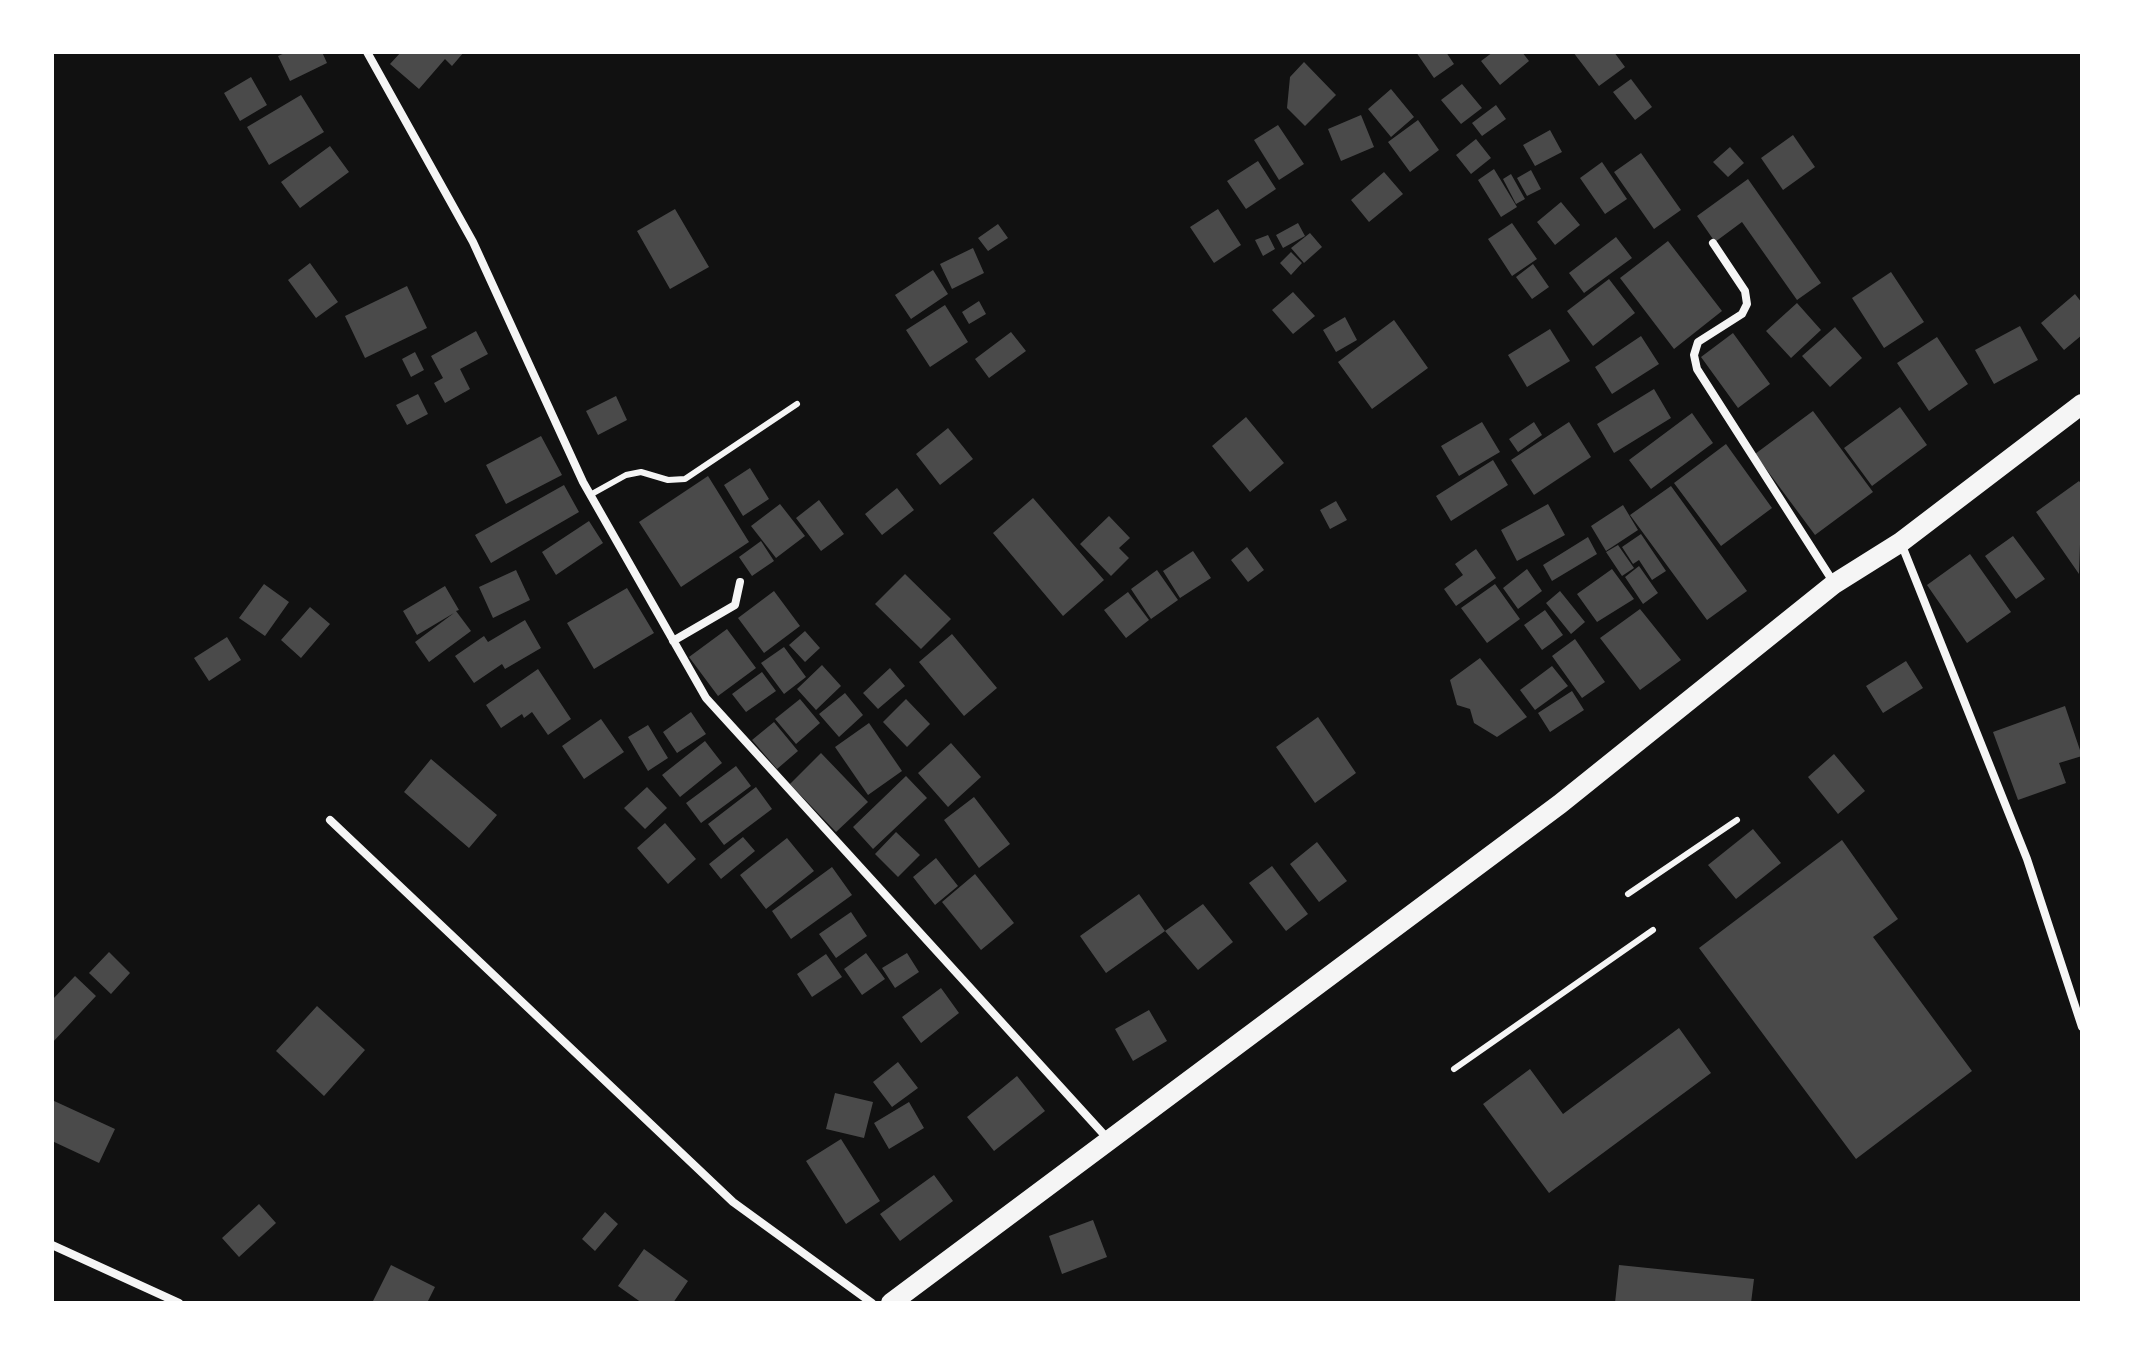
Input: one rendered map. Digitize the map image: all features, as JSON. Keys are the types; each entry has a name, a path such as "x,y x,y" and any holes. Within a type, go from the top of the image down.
{"main road":[{"path":"899,1301 1108,1139 1560,804 1834,584 1901,542 2082,404"}],"street":[{"path":"367,52 473,242 590,495 706,698 1108,1139"},
{"path":"1713,243 1745,291 1747,304 1742,314 1698,342 1694,355 1697,369 1834,584"},
{"path":"1901,542 2027,859 2082,1027"},
{"path":"673,641 735,605 740,582"},
{"path":"330,820 733,1202 872,1303"},
{"path":"52,1245 179,1303"}],"lane":[{"path":"590,495 626,475 641,472 668,480 685,479 797,404"},
{"path":"1628,894 1737,820"},
{"path":"1454,1069 1653,930"}],"building":[{"path":"287,52 322,52 327,63 290,81 278,56"},
{"path":"401,52 464,52 452,66 445,59 419,89 390,64"},
{"path":"1416,52 1446,52 1454,64 1434,78"},
{"path":"1493,52 1522,52 1529,61 1500,85 1481,61"},
{"path":"1573,52 1614,52 1625,67 1599,86"},
{"path":"1304,62 1336,95 1305,126 1287,108 1290,77"},
{"path":"251,77 267,105 240,121 224,93"},
{"path":"1631,79 1652,107 1635,120 1613,92"},
{"path":"1462,84 1482,108 1461,124 1441,100"},
{"path":"1391,89 1414,117 1391,137 1368,109"},
{"path":"301,95 324,132 269,165 247,127"},
{"path":"1496,105 1506,119 1482,136 1472,123"},
{"path":"1361,115 1374,147 1341,161 1328,129"},
{"path":"1418,120 1439,150 1410,172 1388,142"},
{"path":"1278,125 1304,164 1279,180 1254,140"},
{"path":"1550,130 1562,152 1535,166 1523,145"},
{"path":"1793,135 1815,167 1783,190 1761,158"},
{"path":"1476,139 1491,158 1471,174 1456,155"},
{"path":"330,146 349,172 300,208 281,182"},
{"path":"1730,147 1744,163 1728,177 1713,162"},
{"path":"1641,153 1681,210 1654,229 1614,172"},
{"path":"1258,161 1276,189 1246,209 1227,181"},
{"path":"1602,162 1627,199 1605,214 1580,178"},
{"path":"1494,169 1517,207 1501,217 1478,180"},
{"path":"1531,170 1541,189 1527,196 1517,178"},
{"path":"1384,172 1403,194 1369,222 1351,200"},
{"path":"1511,174 1525,199 1516,204 1503,179"},
{"path":"1748,179 1821,283 1797,300 1742,222 1715,242 1697,216"},
{"path":"1561,202 1580,225 1555,245 1537,222"},
{"path":"675,209 709,267 670,289 637,231"},
{"path":"1218,209 1241,245 1214,263 1190,227"},
{"path":"1298,223 1305,236 1283,248 1276,235"},
{"path":"1512,223 1537,259 1512,276 1488,239"},
{"path":"998,224 1008,238 988,251 978,238"},
{"path":"1310,233 1322,247 1304,263 1291,248"},
{"path":"1268,235 1275,249 1263,256 1255,240"},
{"path":"1616,237 1632,258 1584,293 1569,273"},
{"path":"1668,241 1722,311 1674,349 1620,278"},
{"path":"973,248 984,273 952,289 940,264"},
{"path":"1291,252 1302,263 1291,275 1280,263"},
{"path":"310,263 338,302 316,318 288,280"},
{"path":"1533,264 1549,287 1532,299 1516,277"},
{"path":"933,270 948,294 911,319 895,295"},
{"path":"1891,272 1924,322 1884,348 1852,298"},
{"path":"1609,279 1635,313 1593,346 1567,311"},
{"path":"407,286 427,328 365,358 345,316"},
{"path":"1293,292 1315,316 1293,334 1272,310"},
{"path":"2075,294 2082,303 2082,335 2064,350 2041,323"},
{"path":"979,301 986,314 969,324 962,312"},
{"path":"1797,303 1821,330 1791,358 1766,331"},
{"path":"945,305 968,342 930,367 906,330"},
{"path":"1345,317 1357,340 1336,352 1323,330"},
{"path":"1394,320 1428,368 1372,409 1338,362"},
{"path":"2020,326 2038,360 1994,384 1975,350"},
{"path":"1835,327 1862,358 1830,387 1802,356"},
{"path":"1550,329 1570,361 1527,387 1508,355"},
{"path":"476,331 488,354 460,369 470,389 445,403 434,383 443,378 431,356"},
{"path":"1011,332 1026,351 989,378 975,359"},
{"path":"1733,333 1770,384 1738,408 1701,357"},
{"path":"1641,336 1659,364 1612,394 1595,367"},
{"path":"1937,337 1968,384 1929,411 1897,363"},
{"path":"415,352 424,370 411,377 402,359"},
{"path":"1654,389 1671,418 1614,453 1597,424"},
{"path":"418,394 428,414 407,425 396,405"},
{"path":"616,396 627,420 598,435 586,411"},
{"path":"1900,407 1927,445 1872,486 1844,448"},
{"path":"1813,411 1873,492 1815,535 1755,454"},
{"path":"1692,413 1713,443 1651,489 1629,460"},
{"path":"1246,417 1284,463 1250,492 1212,446"},
{"path":"1482,422 1500,452 1459,476 1441,446"},
{"path":"1534,422 1542,435 1518,452 1509,439"},
{"path":"1569,422 1591,457 1534,495 1511,460"},
{"path":"948,428 973,459 940,485 916,454"},
{"path":"541,436 562,475 506,504 486,465"},
{"path":"1726,444 1772,508 1721,546 1674,483"},
{"path":"1493,460 1508,485 1451,521 1436,496"},
{"path":"750,468 769,499 743,516 724,485"},
{"path":"708,476 749,542 681,587 639,522"},
{"path":"2079,481 2082,485 2079,574 2036,512"},
{"path":"564,485 579,512 491,563 475,535"},
{"path":"1671,486 1747,591 1707,620 1630,515"},
{"path":"897,488 914,510 882,535 865,514"},
{"path":"1033,498 1104,580 1063,616 993,533"},
{"path":"819,500 844,534 821,551 796,518"},
{"path":"1336,501 1347,520 1330,529 1320,510"},
{"path":"780,504 805,536 776,558 751,526"},
{"path":"1548,504 1565,535 1517,561 1501,530"},
{"path":"1623,505 1638,530 1606,551 1591,526"},
{"path":"1109,516 1130,538 1119,548 1129,558 1111,576 1080,544"},
{"path":"589,521 603,543 556,575 542,552"},
{"path":"1641,534 1666,571 1652,580 1639,560 1633,564 1622,547"},
{"path":"2013,536 2045,579 2016,599 1985,556"},
{"path":"1588,537 1597,554 1552,581 1543,565"},
{"path":"761,541 774,561 752,576 739,557"},
{"path":"1618,545 1634,568 1622,576 1606,552"},
{"path":"1247,547 1264,570 1248,582 1231,560"},
{"path":"1476,549 1496,578 1456,606 1444,589 1463,575 1455,564"},
{"path":"1193,551 1211,578 1180,598 1163,571"},
{"path":"1970,554 2011,612 1967,643 1927,585"},
{"path":"1639,566 1658,593 1643,604 1625,577"},
{"path":"1527,569 1542,591 1518,609 1503,588"},
{"path":"1612,569 1634,599 1597,622 1577,594"},
{"path":"516,570 530,600 493,618 479,587"},
{"path":"1157,570 1178,600 1151,619 1131,589"},
{"path":"905,574 951,619 921,649 875,604"},
{"path":"264,584 289,602 265,636 239,618"},
{"path":"1495,584 1520,619 1487,643 1461,608"},
{"path":"445,586 459,610 456,611 471,631 429,662 415,642 454,613 417,635 403,611"},
{"path":"627,588 654,633 594,669 567,623"},
{"path":"774,591 800,626 764,653 738,618"},
{"path":"1560,591 1585,622 1571,634 1546,603"},
{"path":"1128,592 1149,620 1126,638 1104,610"},
{"path":"310,607 330,624 301,658 281,640"},
{"path":"1640,609 1681,660 1640,690 1600,638"},
{"path":"1545,610 1563,635 1542,650 1524,625"},
{"path":"525,620 541,648 505,669 502,664 474,683 455,656 484,636 488,642"},
{"path":"727,629 756,668 718,696 689,657"},
{"path":"805,631 820,648 805,662 789,645"},
{"path":"952,634 997,688 964,716 919,662"},
{"path":"227,637 241,660 209,681 194,658"},
{"path":"1575,639 1605,682 1582,698 1552,656"},
{"path":"784,647 806,677 784,694 761,663"},
{"path":"1480,658 1527,717 1497,737 1474,723 1470,709 1457,705 1450,680"},
{"path":"1906,661 1923,688 1883,713 1866,686"},
{"path":"822,665 841,686 816,710 797,689"},
{"path":"1552,666 1568,686 1535,710 1520,690"},
{"path":"890,668 905,686 878,709 863,693"},
{"path":"538,669 571,719 548,735 532,712 524,718 522,714 501,728 486,705"},
{"path":"762,672 776,691 746,712 732,694"},
{"path":"1572,691 1584,710 1550,732 1538,713"},
{"path":"845,693 863,715 839,737 819,714"},
{"path":"800,699 820,723 796,744 775,719"},
{"path":"906,699 930,724 907,747 883,722"},
{"path":"2065,706 2082,756 2059,763 2066,783 2018,800 1993,732"},
{"path":"691,712 706,734 677,753 663,732"},
{"path":"1318,717 1356,773 1315,803 1276,747"},
{"path":"601,719 624,752 584,779 562,746"},
{"path":"774,722 798,751 777,769 752,740"},
{"path":"869,723 902,771 868,795 835,747"},
{"path":"648,725 668,758 648,771 628,737"},
{"path":"705,741 722,763 680,797 662,775"},
{"path":"951,743 981,777 948,807 918,773"},
{"path":"821,753 868,802 836,832 790,784"},
{"path":"1834,754 1865,791 1838,814 1808,777"},
{"path":"431,759 497,815 469,848 404,792"},
{"path":"736,766 751,786 701,823 686,803"},
{"path":"906,776 927,798 873,849 853,827"},
{"path":"647,787 667,808 645,829 624,808"},
{"path":"756,787 772,809 724,845 708,824"},
{"path":"974,797 1010,844 979,868 944,820"},
{"path":"665,823 696,859 668,884 637,848"},
{"path":"1753,829 1781,863 1736,899 1708,865"},
{"path":"896,832 920,855 898,877 875,854"},
{"path":"743,837 755,851 721,879 709,864"},
{"path":"787,838 814,871 766,909 740,875"},
{"path":"1842,840 1898,919 1873,937 1972,1071 1856,1159 1699,948"},
{"path":"1317,842 1347,881 1319,902 1290,864"},
{"path":"936,858 958,886 935,905 913,877"},
{"path":"1272,866 1308,914 1286,931 1249,883"},
{"path":"832,867 852,895 791,939 772,911"},
{"path":"975,874 1014,923 981,950 942,902"},
{"path":"1139,894 1165,931 1106,973 1080,936"},
{"path":"1203,904 1233,942 1198,970 1165,931"},
{"path":"851,912 867,936 836,958 819,934"},
{"path":"109,952 130,973 111,994 89,973"},
{"path":"866,953 885,979 862,995 844,969"},
{"path":"907,953 919,972 895,988 882,968"},
{"path":"826,954 842,977 812,997 797,974"},
{"path":"75,976 96,996 52,1043 52,1000"},
{"path":"941,988 959,1013 921,1043 902,1017"},
{"path":"317,1006 365,1050 324,1096 276,1051"},
{"path":"1149,1010 1167,1041 1133,1061 1115,1029"},
{"path":"1679,1028 1711,1073 1549,1193 1483,1104 1530,1069 1563,1114"},
{"path":"898,1062 918,1088 892,1107 873,1082"},
{"path":"1017,1076 1045,1111 994,1151 967,1117"},
{"path":"835,1093 873,1102 864,1138 826,1129"},
{"path":"52,1100 115,1129 99,1163 52,1141"},
{"path":"909,1102 924,1128 889,1149 874,1123"},
{"path":"841,1139 880,1201 846,1224 806,1161"},
{"path":"934,1175 953,1201 900,1241 880,1214"},
{"path":"259,1204 276,1223 239,1257 222,1238"},
{"path":"605,1212 618,1224 595,1251 582,1239"},
{"path":"1093,1220 1107,1257 1062,1274 1049,1236"},
{"path":"644,1249 688,1281 673,1303 642,1303 618,1286"},
{"path":"391,1265 435,1287 427,1303 372,1303"},
{"path":"1619,1265 1754,1279 1751,1303 1615,1303"}]}
